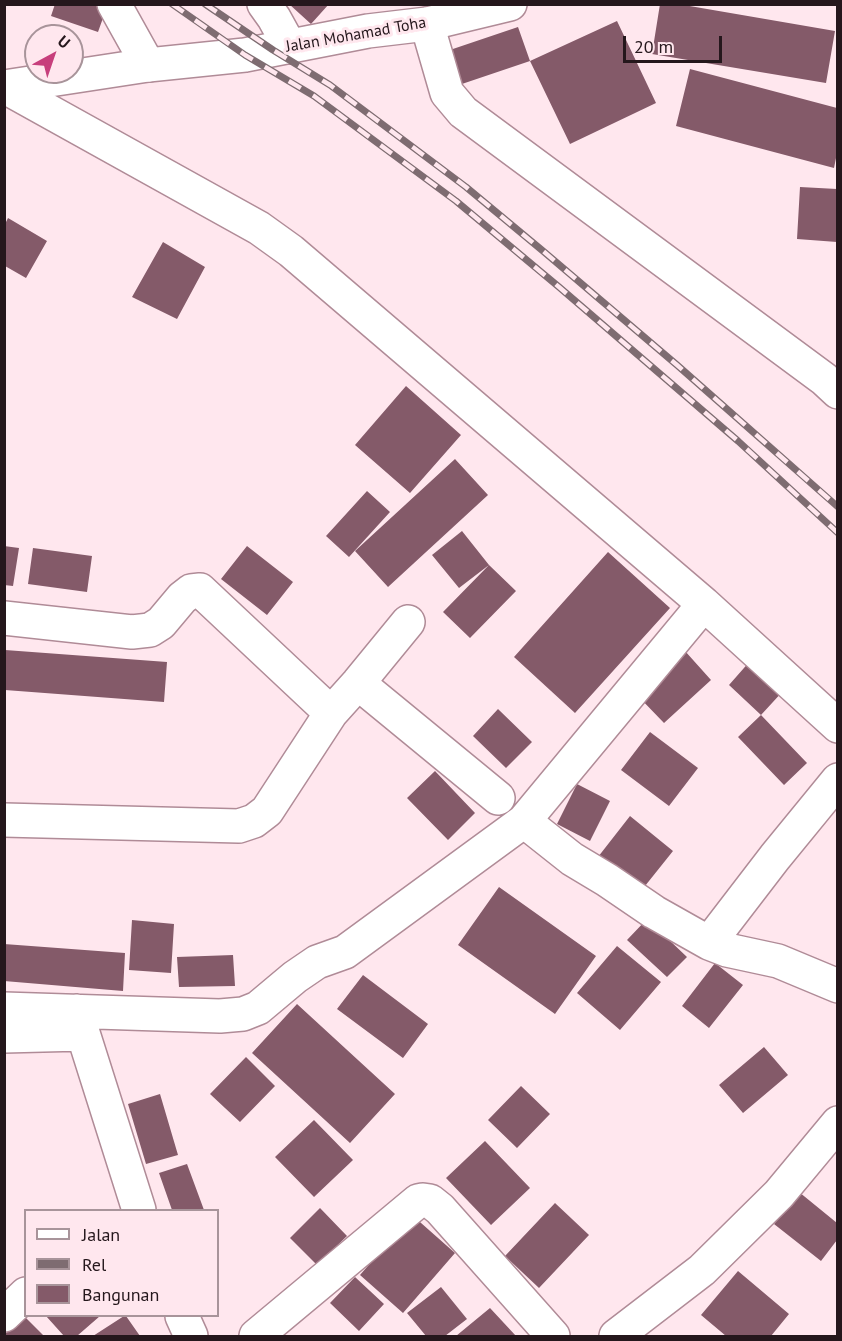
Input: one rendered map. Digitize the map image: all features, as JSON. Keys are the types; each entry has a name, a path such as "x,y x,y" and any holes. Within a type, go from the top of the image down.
{"street":[{"path":"114,4 147,65"},
{"path":"264,4 274,18 281,48"},
{"name":"Jalan Mohamad Toha","path":"5,87 147,65 245,55 368,32 427,24 510,4"},
{"path":"427,24 447,93 463,112 824,379 837,392"},
{"path":"5,87 259,228 291,250 704,604 837,726"},
{"path":"4,618 132,632 150,630 161,622 182,598 191,591 200,590 331,714"},
{"path":"4,1036 79,1022 220,1016 243,1014 258,1008 317,962 345,952 524,821 704,604"},
{"path":"4,820 239,826 254,821 267,811 331,714 408,622"},
{"path":"358,683 498,798"},
{"path":"709,943 837,780"},
{"path":"524,821 573,859 654,912 709,943 727,950 778,961 837,986"},
{"path":"4,1009 79,1022"},
{"path":"79,1022 132,1207"},
{"path":"616,1336 702,1270 779,1194 837,1124"},
{"path":"256,1336 418,1201 423,1200 430,1201 440,1209 553,1336"},
{"path":"4,1315 24,1296"},
{"path":"182,1317 191,1336"}],"building":[{"path":"55,4 108,4 98,32 84,27 84,24 74,24 51,16"},
{"path":"289,4 329,4 311,24"},
{"path":"660,4 678,4 835,31 826,83 652,54"},
{"path":"617,21 656,103 570,144 530,61"},
{"path":"518,27 530,61 453,87 441,53"},
{"path":"690,69 837,108 837,153 834,168 676,126"},
{"path":"800,187 837,189 837,242 797,239"},
{"path":"8,218 47,241 26,278 5,266 5,224"},
{"path":"163,242 205,267 177,319 132,297"},
{"path":"406,386 461,435 410,493 355,445"},
{"path":"455,459 488,495 388,587 355,551"},
{"path":"367,491 390,512 349,557 326,536"},
{"path":"462,531 489,565 459,588 432,555"},
{"path":"4,546 19,548 13,586 4,585"},
{"path":"247,546 293,582 267,615 221,579"},
{"path":"33,548 92,556 87,592 28,584"},
{"path":"608,552 670,608 575,713 514,657"},
{"path":"489,565 516,591 470,638 443,612"},
{"path":"5,650 167,662 164,702 5,690"},
{"path":"685,651 711,680 664,723 637,695"},
{"path":"751,660 784,690 761,715 729,685"},
{"path":"498,709 532,742 506,768 473,736"},
{"path":"761,715 807,763 784,785 738,737"},
{"path":"650,732 698,768 669,806 621,770"},
{"path":"435,771 475,813 448,840 407,798"},
{"path":"577,784 610,801 590,841 557,824"},
{"path":"630,816 673,851 641,891 598,857"},
{"path":"499,887 596,956 555,1014 458,945"},
{"path":"647,919 687,957 667,977 627,940"},
{"path":"132,920 174,924 171,973 129,970"},
{"path":"4,944 125,953 123,991 4,981"},
{"path":"617,946 661,982 620,1030 577,993"},
{"path":"233,955 235,986 179,987 177,957"},
{"path":"715,963 743,985 709,1028 682,1006"},
{"path":"363,975 428,1024 403,1058 337,1009"},
{"path":"297,1004 395,1094 350,1143 252,1053"},
{"path":"764,1047 788,1075 743,1113 719,1085"},
{"path":"246,1057 275,1086 240,1122 210,1094"},
{"path":"521,1086 550,1114 517,1148 488,1120"},
{"path":"160,1094 178,1155 146,1164 128,1104"},
{"path":"314,1120 353,1160 314,1197 275,1157"},
{"path":"485,1141 530,1188 491,1225 446,1178"},
{"path":"187,1164 204,1209 172,1209 159,1173"},
{"path":"799,1192 837,1223 837,1240 821,1261 774,1224"},
{"path":"555,1203 589,1235 539,1288 505,1256"},
{"path":"320,1208 347,1236 317,1265 290,1238"},
{"path":"412,1215 455,1253 403,1313 360,1275"},
{"path":"738,1271 789,1314 771,1336 726,1336 701,1315"},
{"path":"355,1277 384,1304 359,1331 330,1303"},
{"path":"441,1287 467,1319 445,1336 426,1336 407,1313"},
{"path":"490,1308 516,1336 456,1336"},
{"path":"24,1316 44,1336 4,1336"},
{"path":"47,1317 99,1317 77,1336 64,1336"},
{"path":"122,1317 127,1317 140,1336 93,1336"}],"railway":[{"path":"172,4 245,55 314,96 456,201 738,441 838,533"},
{"path":"205,4 330,85 466,187 677,365 838,507"}]}
